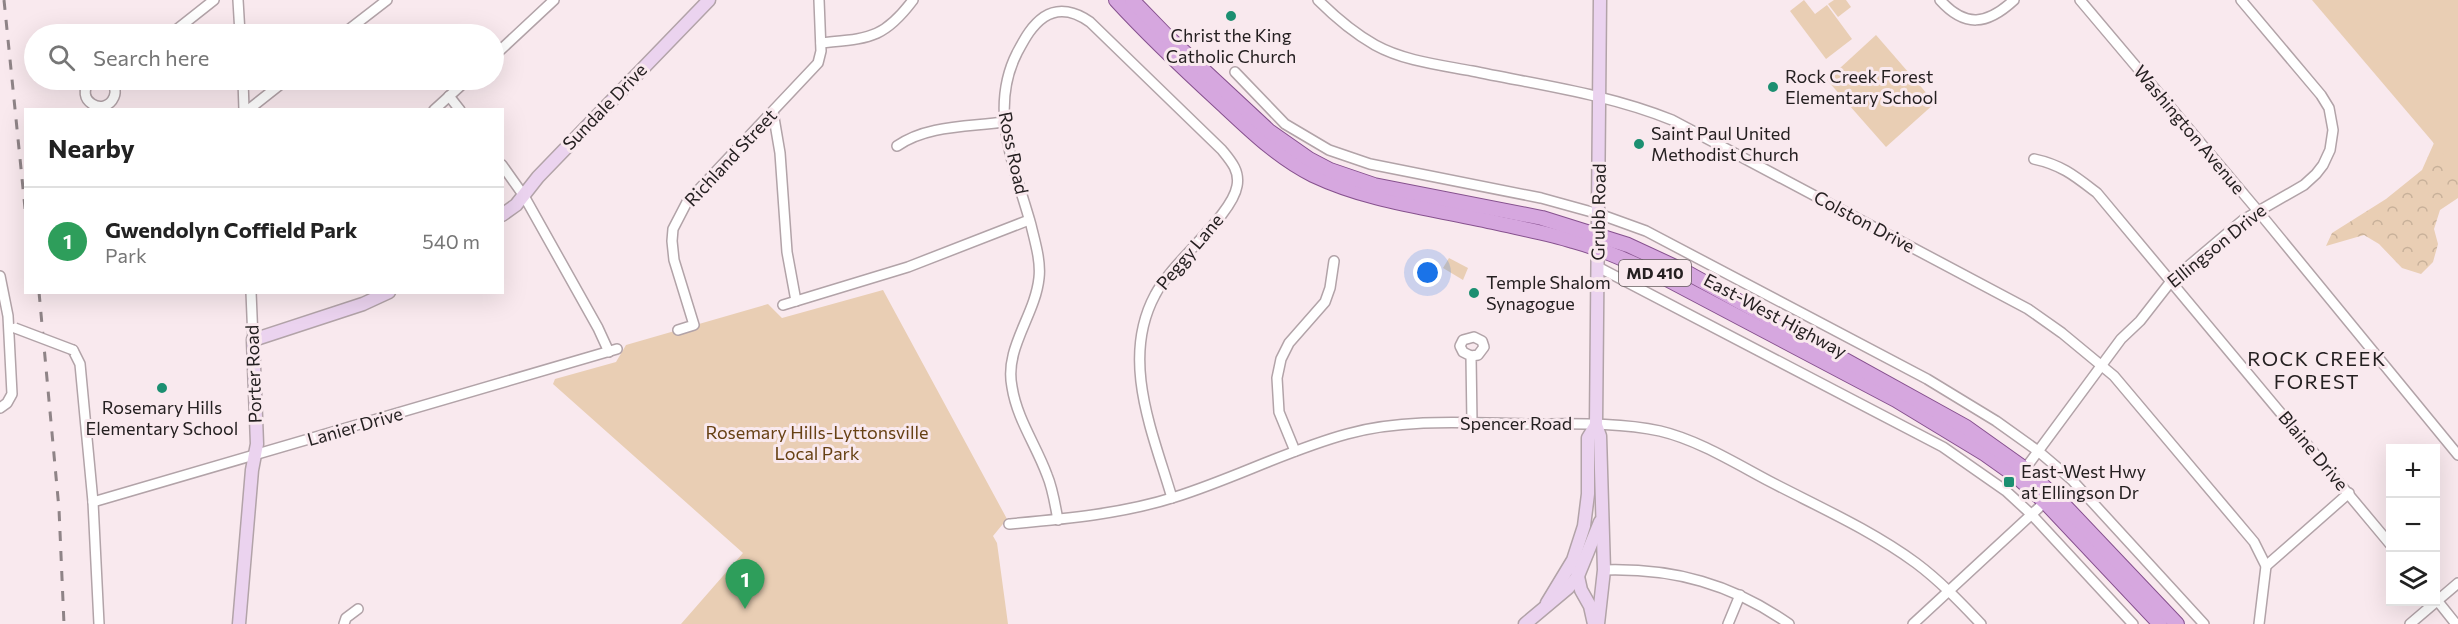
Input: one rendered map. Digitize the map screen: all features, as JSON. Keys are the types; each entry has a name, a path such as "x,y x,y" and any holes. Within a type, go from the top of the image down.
{"main road":[{"name":"East-West Highway","path":"1116,0 1169,55 1250,130 1280,155 1312,174 1384,200 1492,221 1572,240 1598,249 1661,276 1896,400 1985,454 2016,477 2045,502 2160,624"},
{"name":"East-West Highway","path":"1132,0 1258,121 1309,159 1350,178 1374,185 1505,210 1599,235 1674,266 1956,421 2025,470 2066,507 2177,624"}],"street":[{"path":"184,24 214,0"},
{"path":"238,0 239,24"},
{"path":"356,24 387,0"},
{"path":"504,47 554,0"},
{"name":"Sundale Drive","path":"504,214 516,205 538,177 709,0"},
{"name":"Richland Street","path":"678,330 694,325 674,260 673,229 687,202 818,63 821,43 819,0"},
{"path":"821,43 877,35 898,20 913,0"},
{"name":"Colston Drive","path":"1318,0 1352,31 1394,54 1636,106 1672,120 2028,309 2102,364 2254,542 2266,566"},
{"name":"Grubb Road","path":"1596,624 1604,570 1600,436 1596,425 1600,0"},
{"path":"1940,0 1951,12 1962,18 1983,20 2001,12 2014,0"},
{"name":"Washington Avenue","path":"2080,0 2257,210 2458,455"},
{"name":"Ellingson Drive","path":"2025,470 2102,364 2172,280 2257,210 2304,184 2323,165 2330,150 2333,130 2329,108 2321,95 2241,0"},
{"name":"Ross Road","path":"1058,520 1048,476 1018,412 1011,385 1011,363 1014,350 1033,303 1039,278 1036,247 1011,158 1004,122 1003,94 1013,61 1038,22 1049,14 1063,11 1083,17 1222,150"},
{"name":"East-West Highway","path":"1235,72 1285,124 1329,150 1361,161 1541,198 1599,214 1646,231 1916,373 1996,421 2038,451 2072,480 2204,624"},
{"path":"86,90 86,97 96,106 105,106 112,100 115,90"},
{"path":"244,90 246,108"},
{"path":"249,108 273,90"},
{"path":"436,108 456,90"},
{"path":"449,96 458,108"},
{"path":"1258,121 1269,108"},
{"path":"773,112 780,153 787,252 796,301"},
{"path":"897,146 909,138 926,132 1004,122"},
{"name":"Peggy Lane","path":"1172,498 1144,403 1138,364 1142,330 1155,293 1229,204 1238,186 1237,172 1233,163 1222,150"},
{"name":"Blaine Drive","path":"2034,159 2052,163 2067,170 2097,193 2386,538"},
{"path":"504,168 524,196"},
{"name":"Lanier Drive","path":"93,502 613,351 524,196"},
{"path":"783,305 908,267 1029,220"},
{"path":"1295,451 1279,412 1277,395 1279,368 1289,343 1325,302 1330,288 1334,261"},
{"name":"East-West Highway","path":"1598,267 1943,447 2006,491 2032,515 2133,624"},
{"path":"0,276 12,327 12,394 7,403 0,408"},
{"name":"Porter Road","path":"239,624 248,507 257,444 251,294"},
{"path":"253,340 363,304 385,294"},
{"path":"12,327 73,350 80,364 93,502 99,624"},
{"path":"1471,356 1472,423"},
{"name":"Spencer Road","path":"1009,524 1058,520 1138,507 1228,480 1295,451 1346,434 1375,428 1472,423 1596,425 1661,431 1680,437 1723,457 1878,538 1916,564 1950,592 1981,624"},
{"name":"Grubb Road","path":"1596,425 1588,438 1588,494 1584,526 1573,560 1581,590 1596,624"},
{"path":"2259,624 2266,566 2349,493"},
{"path":"1913,624 2045,502"},
{"path":"1525,624 1547,603 1568,588 1578,576 1602,518"},
{"path":"1547,603 1573,560"},
{"path":"1604,570 1643,570 1677,574 1707,582 1740,595 1789,624"},
{"path":"2440,597 2458,583"},
{"path":"1728,624 1740,595"},
{"path":"2440,605 2456,624"},
{"path":"2410,624 2430,606"},
{"path":"344,624 346,618 358,609"}],"green space":[{"path":"1804,0 1815,14 1827,5 1852,39 1826,59 1790,11"},
{"path":"1834,0 1846,0 1851,7 1838,17 1828,4"},
{"path":"2312,0 2458,0 2458,171 2443,154"},
{"path":"2458,31 2458,198 2440,210 2434,229 2438,244 2433,262 2421,274 2402,268 2379,244 2364,235 2326,246 2332,233 2386,199 2422,170 2434,143 2414,113"},
{"path":"1876,35 1935,103 1886,147 1827,80"},
{"path":"1449,258 1468,268 1463,280 1443,268"},
{"name":"Rosemary Hills-Lyttonsville Local Park","path":"883,290 1007,519 993,536 997,543 1008,624 681,624 743,553 553,384 555,379 616,362 626,345 768,304 782,318"}],"railway":[{"path":"4,0 24,198"},
{"path":"39,294 59,509 64,624"}],"place":[{"name":"Christ the King Catholic Church","path":"1231,16"},
{"name":"Rock Creek Forest Elementary School","path":"1773,87"},
{"name":"Saint Paul United Methodist Church","path":"1639,144"},
{"name":"Temple Shalom Synagogue","path":"1474,293"},
{"name":"Rosemary Hills Elementary School","path":"162,388"},
{"name":"East-West Hwy at Ellingson Dr","path":"2009,482"},
{"name":"Gwendolyn Coffield Park","path":"745,609"}],"district":[{"name":"ROCK CREEK FOREST","path":"2317,370"}]}
